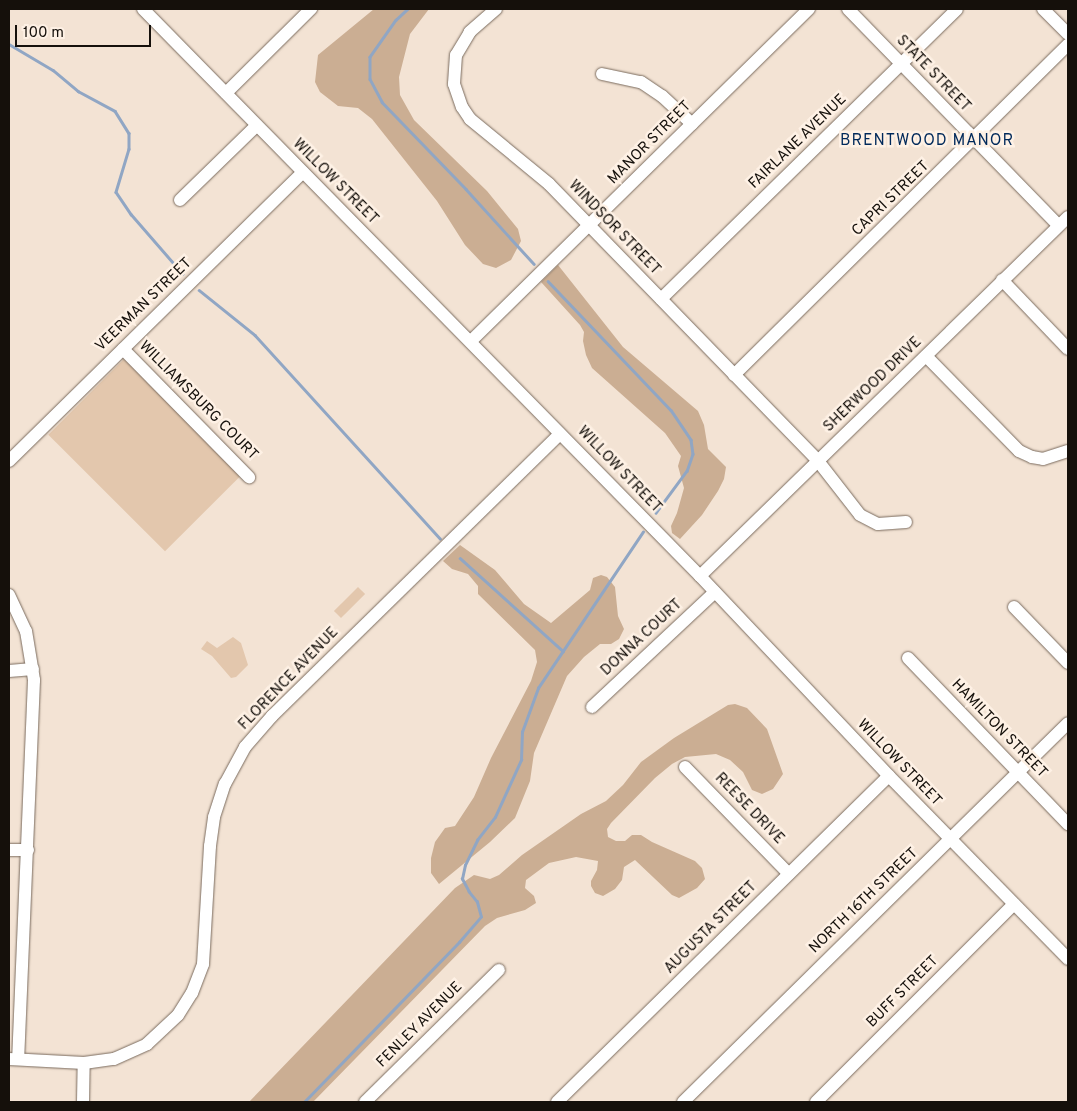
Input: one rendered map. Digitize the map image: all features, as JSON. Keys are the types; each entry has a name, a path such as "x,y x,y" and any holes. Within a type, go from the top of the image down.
{"street":[{"path":"226,93 311,9"},
{"name":"WINDSOR STREET","path":"496,9 470,32 456,55 453,78 458,100 474,123 533,170 662,299 818,461 864,518 878,524 906,522"},
{"name":"MANOR STREET","path":"471,341 809,9"},
{"name":"STATE STREET","path":"848,9 974,140 1063,221"},
{"name":"FAIRLANE AVENUE","path":"662,299 957,9"},
{"path":"1044,9 1068,34"},
{"name":"WILLOW STREET","path":"146,10 700,576 889,776 1068,959"},
{"name":"CAPRI STREET","path":"734,375 974,140 1068,45"},
{"path":"602,74 641,82 662,96 692,124"},
{"path":"180,200 257,125"},
{"name":"VEERMAN STREET","path":"9,461 303,172"},
{"name":"SHERWOOD DRIVE","path":"700,576 1063,221"},
{"path":"1002,280 1068,349"},
{"name":"WILLIAMSBURG COURT","path":"123,349 249,477"},
{"path":"926,356 1019,451 1032,457 1043,459 1068,451"},
{"name":"FLORENCE AVENUE","path":"14,1059 84,1063 114,1059 148,1044 178,1015 192,993 201,970 205,951 210,846 214,817 225,784 245,747 272,716 560,434"},
{"name":"DONNA COURT","path":"592,707 715,592"},
{"path":"9,595 26,631 33,669 34,707 28,850 14,1059"},
{"path":"1014,607 1068,663"},
{"name":"HAMILTON STREET","path":"908,658 1068,824"},
{"path":"9,671 33,669"},
{"name":"NORTH 16TH STREET","path":"684,1102 1068,723"},
{"name":"REESE DRIVE","path":"685,767 789,874"},
{"name":"AUGUSTA STREET","path":"557,1102 889,776"},
{"path":"9,850 28,850"},
{"name":"BUFF STREET","path":"816,1102 1014,904"},
{"name":"FENLEY AVENUE","path":"365,1102 499,970"},
{"path":"83,1102 84,1063"}],"shaded area":[{"path":"374,9 429,9 410,34 399,77 400,95 414,120 487,191 518,229 521,241 511,260 496,268 483,264 465,245 437,201 372,119 358,108 338,106 320,92 315,82 318,55"},
{"path":"558,265 623,347 698,411 704,425 708,449 726,467 724,479 718,491 702,515 680,539 672,533 671,526 684,488 678,466 681,456 665,433 592,368 586,355 583,341 584,332 580,325 541,282"},
{"path":"124,359 241,476 165,551 48,435"},
{"path":"460,545 495,570 524,604 551,623 590,590 593,578 601,575 607,577 615,587 618,616 624,629 619,639 611,644 600,644 584,657 567,676 534,753 530,781 515,818 490,842 439,884 431,873 431,858 435,842 445,828 455,826 474,797 491,758 531,681 537,662 535,650 478,594 478,586 468,574 452,569 443,561"},
{"path":"358,587 365,594 341,618 334,611"},
{"path":"233,637 241,643 248,665 236,677 231,678 212,656 201,649 207,641 217,648"},
{"path":"735,704 747,708 767,729 783,774 773,789 762,794 752,790 743,772 730,760 716,754 685,757 672,764 655,778 607,829 608,837 616,841 625,841 632,835 641,835 652,842 695,861 702,868 705,879 697,888 679,898 672,895 635,860 624,867 622,880 615,889 603,896 595,893 591,886 598,861 576,857 549,863 526,880 525,888 534,896 536,903 525,910 497,918 485,926 313,1102 249,1102 455,888 474,875 490,879 499,875 522,855 581,814 606,801 623,785 641,762 674,738 728,705"}],"waterway":[{"path":"408,9 396,20 370,57 370,79 382,102 466,189 534,264"},
{"path":"9,44 53,70 78,91 115,111 129,133 129,149 116,192 131,214 183,274"},
{"path":"548,281 671,410 691,440 693,454 687,471 656,513"},
{"path":"199,290 255,335 440,538"},
{"path":"304,1102 481,917 477,902 462,879 465,865 477,840 495,817 521,760 522,732 538,688 643,532"},
{"path":"460,558 563,651"}],"district":[{"name":"BRENTWOOD MANOR","path":"927,141"}]}
